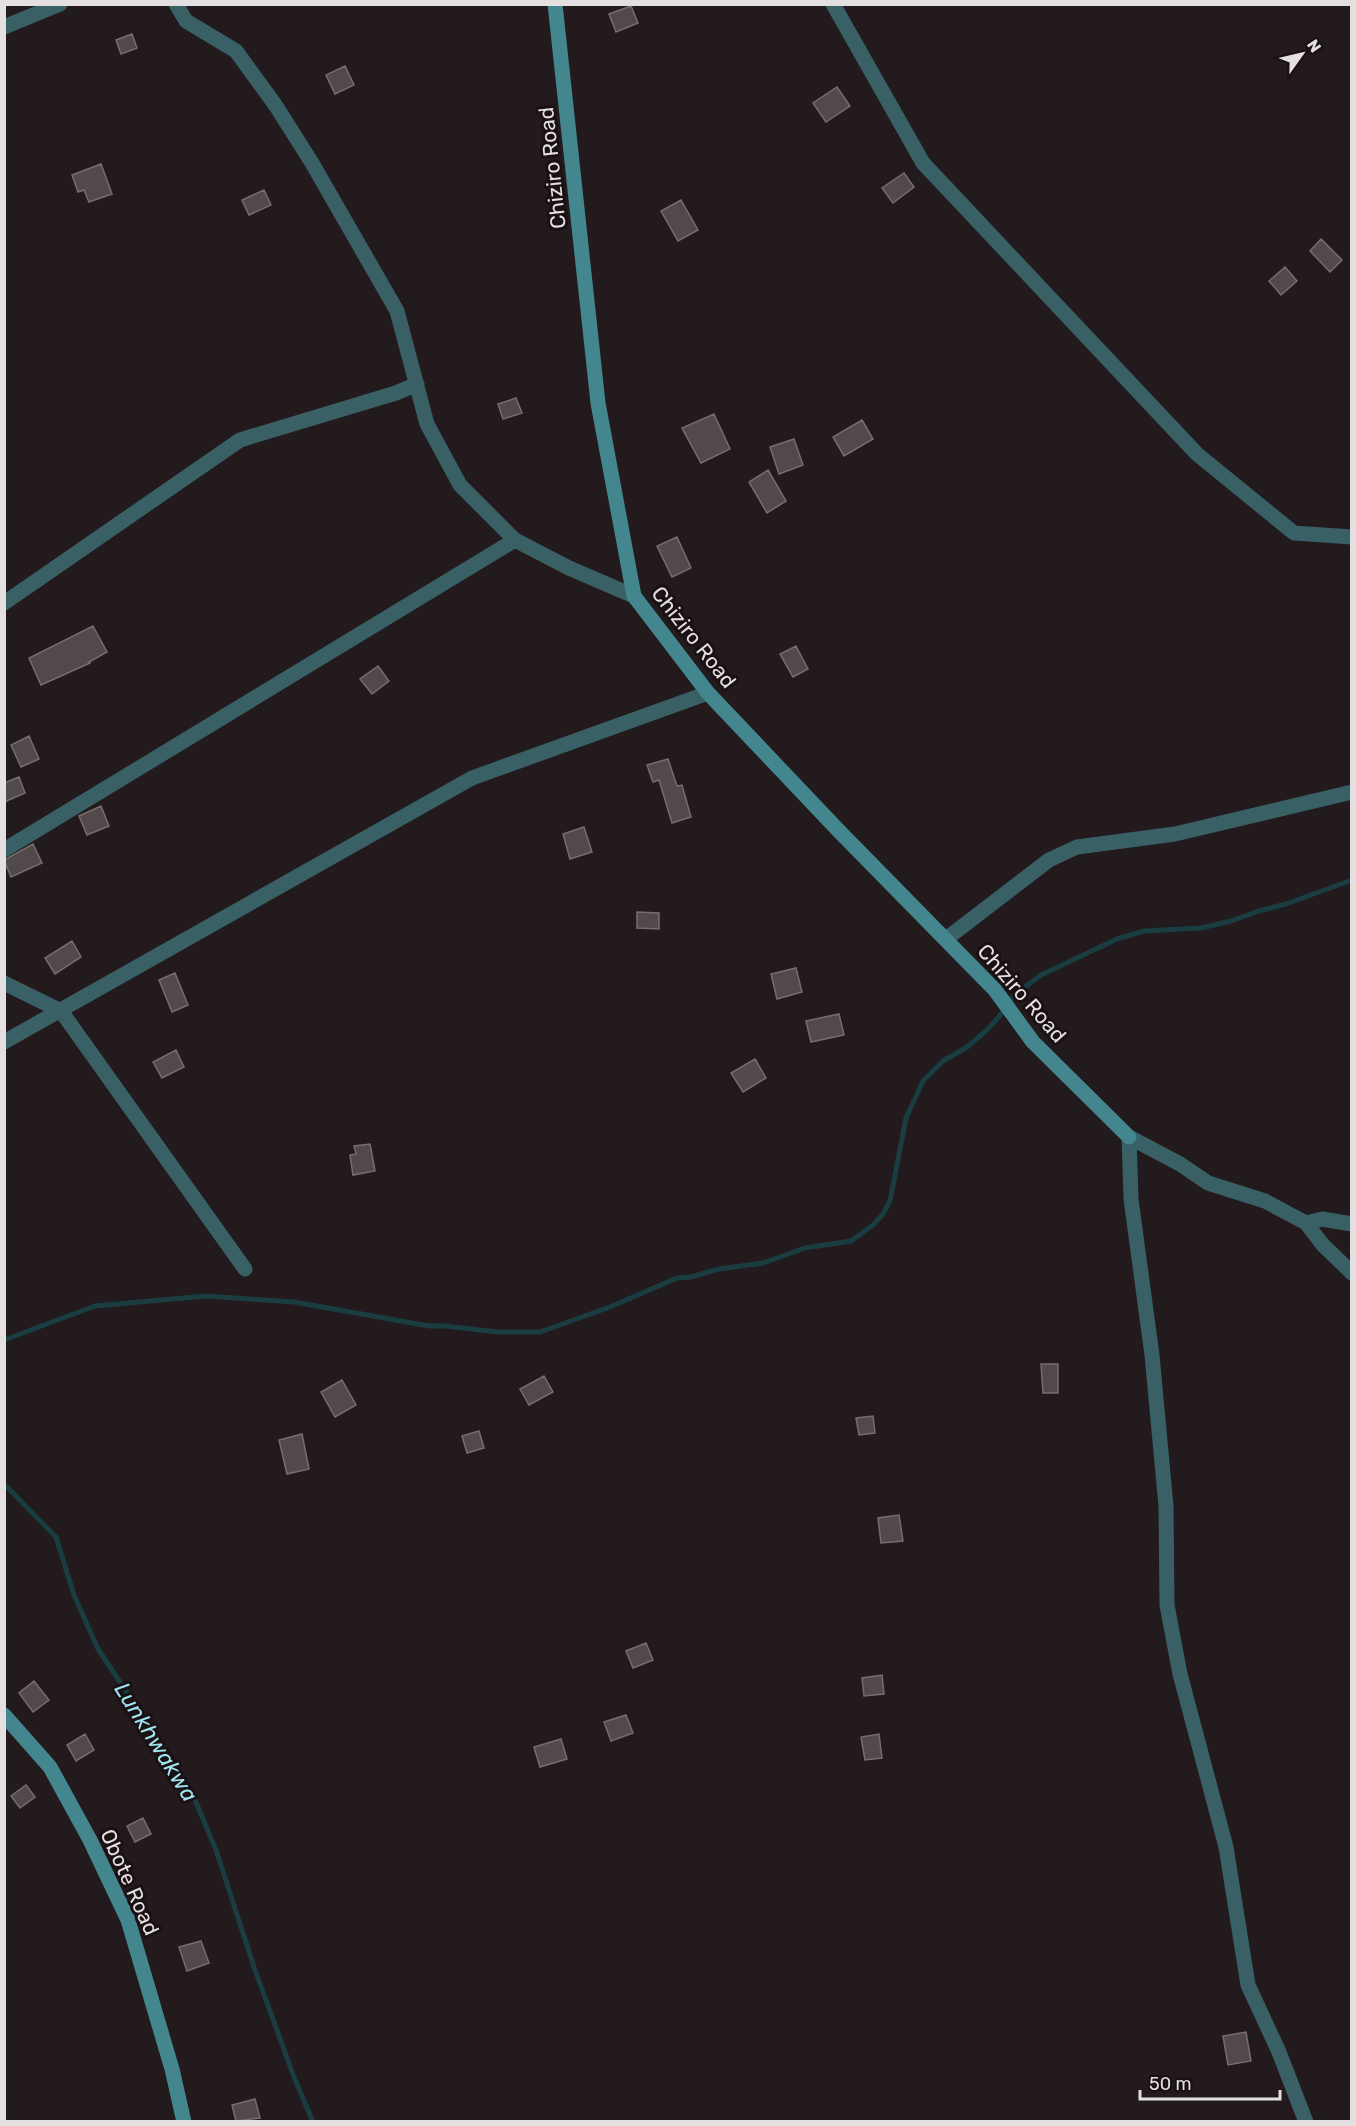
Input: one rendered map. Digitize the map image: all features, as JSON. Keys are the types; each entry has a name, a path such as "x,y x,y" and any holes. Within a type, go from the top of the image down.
{"street":[{"path":"4,27 60,4"},
{"path":"176,4 186,21 236,51 276,105 397,311 427,424 460,485 515,540 569,568 634,596"},
{"name":"Chiziro Road","path":"555,4 598,403 634,596 708,693 995,990 1034,1042 1130,1137"},
{"path":"833,4 923,163 1197,454 1294,533 1352,537"},
{"path":"4,603 240,440 396,393 417,384"},
{"path":"4,850 515,540"},
{"path":"4,1042 472,778 708,693"},
{"path":"946,939 1050,860 1077,847 1175,834 1352,792"},
{"path":"4,983 61,1011 245,1269"},
{"path":"1306,2121 1248,1984 1226,1846 1180,1674 1167,1605 1166,1506 1152,1355 1131,1199 1130,1137 1180,1164 1208,1183 1265,1201 1306,1223 1323,1245 1352,1273"},
{"path":"1306,1223 1322,1219 1352,1224"},
{"name":"Obote Road","path":"4,1715 50,1767 90,1840 128,1920 172,2069 184,2121"}],"building":[{"path":"631,6 638,23 616,32 609,14"},
{"path":"132,34 137,48 121,54 116,40"},
{"path":"345,66 354,85 335,94 326,75"},
{"path":"837,87 850,106 826,122 813,103"},
{"path":"101,164 112,194 89,202 84,190 78,192 72,175"},
{"path":"904,173 914,187 893,203 882,188"},
{"path":"264,190 271,205 249,215 242,200"},
{"path":"681,200 698,230 678,241 661,211"},
{"path":"1321,239 1342,260 1330,272 1310,251"},
{"path":"1285,267 1297,281 1281,295 1269,281"},
{"path":"516,398 522,413 503,419 498,404"},
{"path":"714,414 730,449 701,463 682,428"},
{"path":"862,420 873,439 844,456 833,437"},
{"path":"794,439 803,465 779,474 770,447"},
{"path":"768,470 786,501 767,513 749,482"},
{"path":"677,537 691,568 672,577 657,546"},
{"path":"93,626 107,652 90,663 41,685 29,658"},
{"path":"796,646 808,669 793,677 780,654"},
{"path":"378,666 389,681 372,694 360,679"},
{"path":"29,736 39,759 21,767 11,745"},
{"path":"668,759 677,786 682,785 691,817 672,823 659,780 653,782 647,765"},
{"path":"19,777 25,793 4,802 4,783"},
{"path":"101,806 109,826 87,835 79,816"},
{"path":"584,827 592,852 570,859 563,834"},
{"path":"33,844 42,863 11,877 4,860"},
{"path":"637,912 659,913 659,929 637,928"},
{"path":"72,941 81,957 55,974 45,958"},
{"path":"796,968 802,992 777,999 771,974"},
{"path":"175,973 188,1005 172,1012 159,980"},
{"path":"839,1014 844,1035 811,1042 806,1021"},
{"path":"176,1050 184,1067 162,1078 153,1062"},
{"path":"755,1059 766,1078 743,1092 731,1073"},
{"path":"370,1144 375,1171 353,1175 350,1155 356,1154 354,1146"},
{"path":"1041,1364 1058,1364 1058,1393 1043,1393"},
{"path":"544,1376 553,1392 529,1405 520,1389"},
{"path":"342,1380 356,1405 335,1417 321,1392"},
{"path":"873,1416 875,1433 859,1435 856,1418"},
{"path":"479,1431 484,1448 467,1453 462,1436"},
{"path":"302,1434 309,1469 287,1474 279,1440"},
{"path":"899,1515 903,1541 881,1543 878,1518"},
{"path":"646,1643 653,1660 633,1668 626,1651"},
{"path":"882,1675 884,1694 864,1696 862,1678"},
{"path":"34,1681 49,1700 33,1712 19,1693"},
{"path":"626,1715 633,1733 611,1741 604,1722"},
{"path":"85,1734 94,1750 76,1761 67,1745"},
{"path":"879,1734 882,1758 865,1760 861,1737"},
{"path":"561,1739 567,1759 540,1767 534,1747"},
{"path":"26,1785 35,1797 20,1808 11,1796"},
{"path":"143,1818 151,1834 135,1842 127,1826"},
{"path":"201,1941 209,1963 187,1971 179,1947"},
{"path":"1246,2032 1251,2061 1228,2065 1223,2036"},
{"path":"255,2099 260,2118 236,2121 232,2105"}],"waterway":[{"path":"4,1340 95,1306 206,1296 294,1302 429,1326 498,1332 540,1332 610,1307 677,1278 763,1263 805,1248 851,1241 873,1225 883,1214 890,1201 906,1118 923,1081 943,1061 967,1047 987,1030 1014,995 1041,975 1117,939 1144,931 1201,928 1231,921 1352,880"},
{"name":"Lunkhwakwa","path":"4,1484 56,1537 74,1595 98,1649 193,1795 216,1850 254,1967 313,2122"}]}
